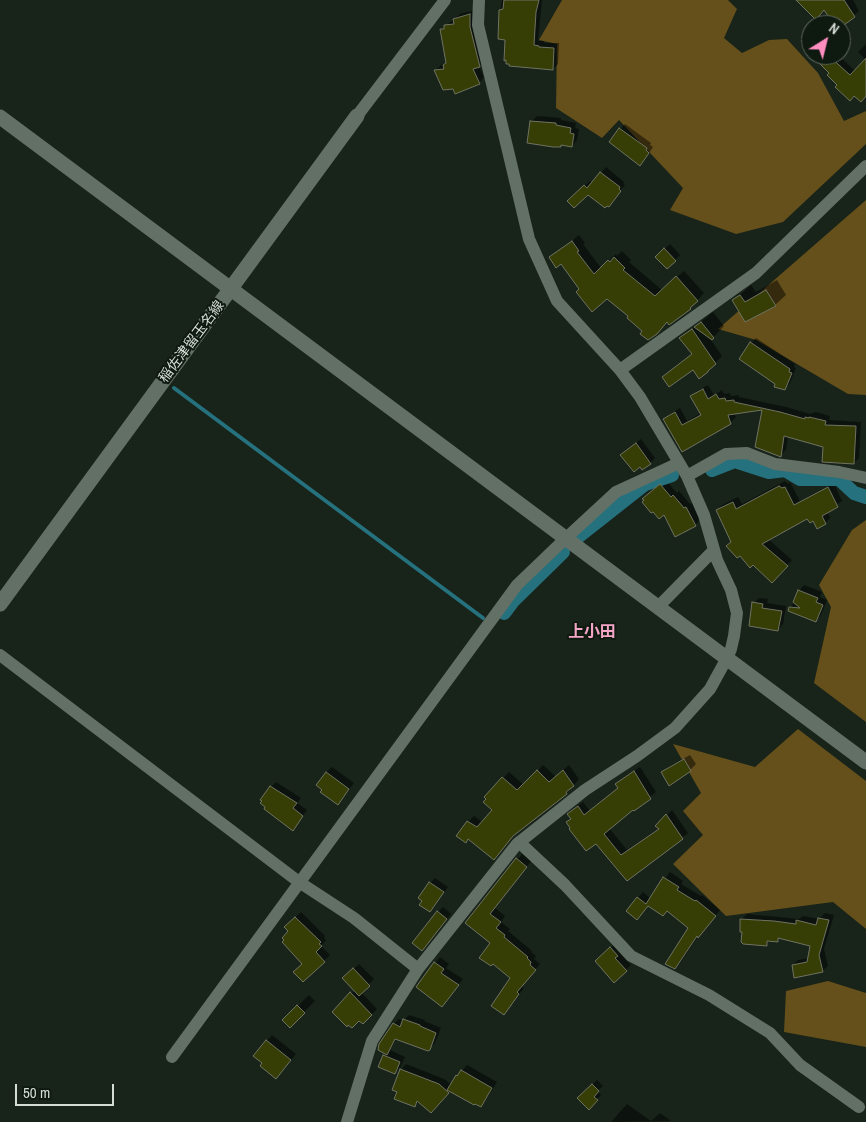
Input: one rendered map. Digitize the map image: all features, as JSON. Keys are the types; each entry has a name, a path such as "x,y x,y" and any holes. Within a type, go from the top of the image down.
{"street":[{"path":"445,0 357,116 232,289 564,539 866,762"},
{"path":"347,1122 372,1041 418,969 520,842 585,790 675,728 710,689 732,649 737,613 731,590 714,550 704,515 687,476 640,397 620,370 557,300 529,239 478,25 480,0"},
{"name":"稲佐津留玉名線","path":"0,117 232,289 102,462 0,604"},
{"path":"620,370 756,273 866,166"},
{"path":"687,476 726,454 747,453 775,464 838,472 866,478"},
{"path":"172,1057 517,586 564,539 616,492 679,464"},
{"path":"658,607 714,550"},
{"path":"0,655 299,882 354,918 418,969"},
{"path":"520,842 565,885 631,956 709,995 770,1033 800,1065 859,1107"}],"shaded area":[{"path":"562,0 728,0 737,9 724,38 742,53 769,40 787,39 801,54 801,65 811,65 818,73 844,121 866,111 866,144 783,222 736,234 670,210 683,188 619,120 602,138 556,108 557,44 539,40"},
{"path":"866,200 866,395 848,394 756,340 718,329"},
{"path":"866,520 866,722 814,683 831,607 819,585 852,530"},
{"path":"798,729 866,781 866,929 833,902 726,916 673,864 703,835 683,811 701,793 673,744 755,767"},
{"path":"828,981 866,993 866,1047 784,1032 786,991"}],"building":[{"path":"504,0 539,0 536,12 534,45 554,48 553,70 509,66 509,64 506,64 506,60 504,61 505,40 498,39 499,10 503,9"},
{"path":"796,0 844,0 855,17 851,20 851,15 827,15 824,10 820,15 811,15"},
{"path":"470,14 470,27 480,67 473,69 480,84 455,94 453,89 443,90 434,70 444,69 443,65 446,63 440,29 444,29 444,25 454,24 453,19"},
{"path":"866,58 866,96 861,102 854,96 850,101 835,87 837,85 827,75 829,73 821,65 839,65 850,75"},
{"path":"530,121 556,123 556,125 571,128 570,133 574,134 572,147 561,145 561,147 553,147 527,143"},
{"path":"619,128 647,148 646,150 649,153 640,166 609,142"},
{"path":"600,172 620,187 621,191 609,207 605,208 588,195 574,208 567,201 584,185 587,188"},
{"path":"572,241 579,251 577,252 594,274 608,260 610,262 614,257 625,268 623,270 655,296 676,276 698,301 691,309 669,325 667,322 657,334 648,340 640,334 642,331 627,318 628,316 607,299 592,312 576,292 579,289 561,264 556,268 549,257"},
{"path":"664,248 676,261 667,269 655,257"},
{"path":"766,290 776,306 745,322 732,300 740,295 745,302"},
{"path":"701,322 714,338 712,340 694,327"},
{"path":"692,329 716,364 699,379 693,370 669,387 662,377 692,354 679,338"},
{"path":"750,342 790,369 789,372 792,373 785,390 774,387 775,384 739,359"},
{"path":"703,389 708,399 716,394 719,399 725,398 726,401 734,400 734,402 805,419 805,417 809,417 826,421 825,425 856,426 854,464 822,462 823,447 784,436 781,457 755,447 762,410 728,415 731,424 682,452 663,419 675,412 682,425 701,415 690,396"},
{"path":"636,443 651,464 642,470 640,467 634,472 620,455"},
{"path":"660,484 671,497 673,495 684,508 686,507 696,526 675,537 664,515 659,519 653,512 651,513 642,502 644,500 642,499"},
{"path":"779,486 785,487 794,505 828,487 838,507 822,516 826,524 817,529 813,521 810,523 807,519 762,544 788,566 772,583 753,565 750,568 740,556 737,558 726,546 731,542 716,510 733,502 736,509"},
{"path":"798,590 818,598 816,602 823,605 816,622 788,611 789,607 800,608 793,602"},
{"path":"752,602 763,604 762,608 782,611 778,631 749,626"},
{"path":"684,759 691,771 669,786 661,772"},
{"path":"537,770 549,782 563,770 574,786 566,792 567,794 513,836 494,860 468,839 466,843 456,836 467,821 477,827 492,810 483,802 486,799 484,797 502,777 517,790"},
{"path":"634,771 651,799 633,810 604,834 621,855 659,829 655,826 666,814 683,839 627,881 596,844 586,851 569,829 566,822 571,819 567,814 578,806 584,815 618,788 615,784"},
{"path":"326,772 349,789 338,805 320,792 322,790 316,785"},
{"path":"270,786 297,803 293,808 303,816 293,831 264,809 265,807 260,803 262,801 260,800"},
{"path":"516,858 527,867 490,914 501,922 496,928 528,957 531,962 530,965 536,970 517,992 519,994 504,1015 491,1006 510,978 493,964 491,966 479,958 490,943 465,923"},
{"path":"663,877 679,887 677,890 696,900 716,916 698,938 697,936 675,969 665,964 688,928 667,911 663,916 648,906 637,920 626,911 637,897 646,904"},
{"path":"429,882 444,892 430,912 419,905 422,901 418,898"},
{"path":"437,911 447,919 422,951 412,943"},
{"path":"295,917 321,942 319,944 322,946 316,952 325,962 303,982 293,972 302,964 282,942 284,940 282,938 288,931 284,927"},
{"path":"818,918 829,920 819,955 823,972 794,978 792,965 807,962 810,946 778,938 778,942 767,941 767,946 743,944 741,942 740,919 796,924 796,920 816,925"},
{"path":"610,947 618,956 615,958 627,971 614,983 595,961"},
{"path":"434,962 444,969 441,973 459,985 442,1007 416,987"},
{"path":"353,968 370,986 359,996 342,978"},
{"path":"350,992 372,1015 363,1024 359,1021 352,1028 348,1025 347,1027 332,1012"},
{"path":"297,1005 305,1013 290,1028 282,1020"},
{"path":"403,1019 436,1033 430,1050 428,1051 395,1039 387,1055 378,1050 379,1044 393,1023 400,1027"},
{"path":"266,1040 291,1060 276,1079 260,1066 262,1063 253,1056"},
{"path":"383,1055 400,1062 395,1074 378,1067"},
{"path":"400,1069 439,1084 449,1093 431,1113 417,1101 415,1107 394,1099 397,1092 392,1090"},
{"path":"461,1070 492,1088 481,1107 447,1090"},
{"path":"592,1084 599,1091 594,1097 598,1100 589,1110 577,1098"}],"waterway":[{"path":"174,388 483,618"},
{"path":"712,470 735,461 769,472 785,470 800,479 839,479 854,493 866,497"},
{"path":"579,536 645,484 672,475"},
{"path":"504,613 513,601 563,552"}],"district":[{"name":"上小田","path":"592,633"}]}
